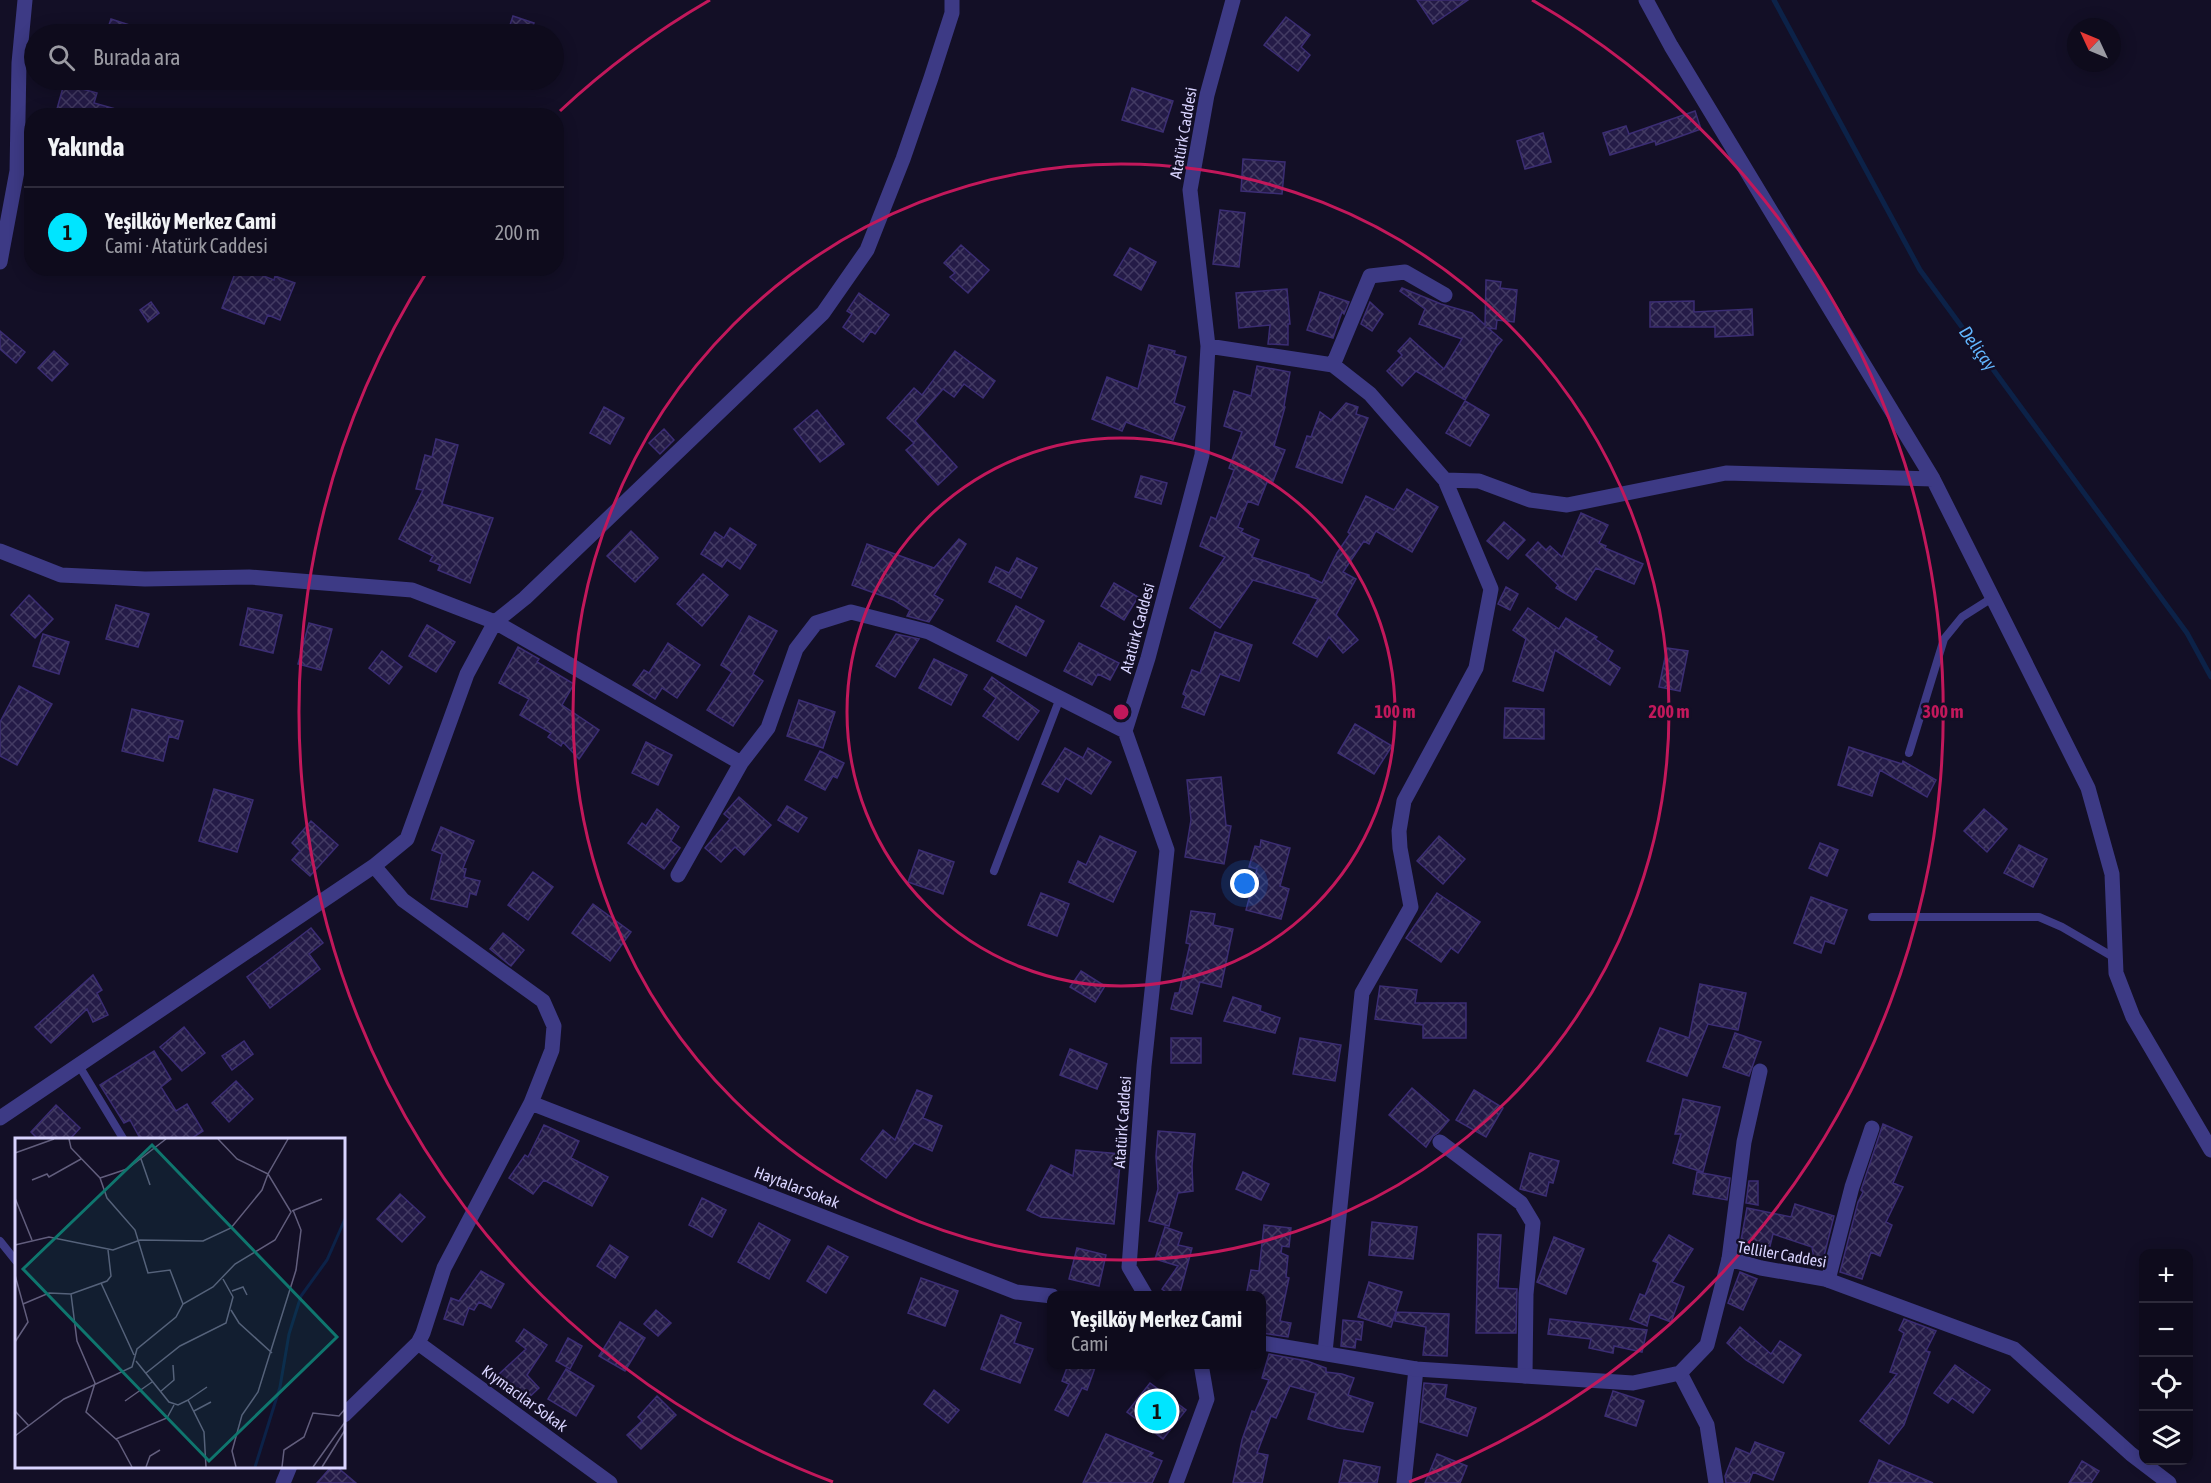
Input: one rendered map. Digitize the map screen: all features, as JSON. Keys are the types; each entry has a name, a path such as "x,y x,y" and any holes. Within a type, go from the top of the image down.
{"street":[{"path":"24,133 19,63 25,0"},
{"path":"0,1118 374,866 407,839 467,674 495,622 525,598 823,313 867,250 903,159 931,78 952,13 952,0"},
{"name":"Atatürk Caddesi","path":"1143,1291 1129,1267 1144,1066 1167,850 1125,731 1148,658 1202,455 1208,346 1190,190 1207,95 1233,0"},
{"path":"1646,0 1671,46 1933,479 2088,788 2112,874 2116,973 2133,1017 2211,1150"},
{"path":"0,262 17,171 24,150"},
{"path":"1333,365 1370,276 1405,272 1445,295"},
{"path":"1208,346 1333,365 1370,394 1445,480 1491,589 1476,668 1404,801 1399,839 1411,907 1362,993 1325,1352"},
{"path":"1445,480 1479,481 1530,500 1567,505 1726,473 1933,479"},
{"path":"0,551 61,575 145,579 249,577 412,590 495,622 741,763"},
{"path":"678,875 741,763 768,728 796,649 816,623 851,612 929,632 1125,731"},
{"path":"345,1414 418,1343 444,1268 531,1103 552,1050 554,1026 543,1000 403,900 374,866"},
{"path":"1729,1259 1744,1142 1760,1071"},
{"name":"Haytalar Sokak","path":"531,1103 1016,1292 1047,1295"},
{"path":"1828,1280 1852,1187 1872,1128"},
{"path":"1440,1142 1521,1203 1533,1223 1526,1294 1525,1376"},
{"name":"Telliler Caddesi","path":"1680,1373 1707,1345 1729,1259 1761,1268 1828,1280 2014,1349 2131,1454 2169,1483"},
{"name":"Kıymacılar Sokak","path":"418,1343 610,1483"},
{"path":"1266,1344 1416,1369 1633,1383 1680,1373 1707,1425 1716,1483"},
{"path":"1176,1483 1207,1399 1202,1369"},
{"path":"1404,1483 1416,1369"},
{"path":"283,1483 290,1468"}],"lane":[{"path":"1910,753 1944,639 1962,617 1992,598"},
{"path":"994,871 1060,698"},
{"path":"1872,917 2039,918 2067,930 2115,958"},
{"path":"78,1064 123,1138"},
{"path":"0,1241 15,1260"}],"building":[{"path":"1417,0 1468,0 1433,24"},
{"path":"513,16 534,23 534,24 510,24"},
{"path":"1286,17 1310,35 1301,47 1310,55 1298,71 1264,45"},
{"path":"111,19 126,24 109,24"},
{"path":"1132,88 1173,101 1163,132 1122,120"},
{"path":"62,90 86,90 97,93 94,103 112,108 57,108"},
{"path":"1695,111 1701,129 1656,145 1655,141 1610,155 1603,133 1626,126 1629,134"},
{"path":"1543,133 1551,162 1525,169 1517,141"},
{"path":"1243,159 1285,162 1282,194 1241,191"},
{"path":"1220,210 1245,213 1239,267 1213,264"},
{"path":"961,245 989,270 968,293 950,277 955,273 944,263"},
{"path":"1130,248 1156,262 1141,290 1114,275"},
{"path":"234,276 264,276 274,280 275,276 295,283 280,320 268,315 264,324 222,308"},
{"path":"1486,280 1501,282 1500,288 1517,290 1514,322 1497,320 1496,329 1488,328 1502,340 1465,400 1416,371 1402,386 1387,371 1402,355 1398,351 1410,338 1444,369 1462,339 1419,324 1425,309 1400,291 1402,288 1441,304 1472,313 1485,325"},
{"path":"1287,289 1290,324 1288,324 1288,345 1268,344 1270,325 1239,328 1236,293"},
{"path":"1320,292 1349,302 1344,314 1342,312 1333,338 1307,330"},
{"path":"859,293 889,315 875,334 871,331 863,342 843,327 852,314 847,311"},
{"path":"1694,301 1694,312 1752,309 1753,335 1715,337 1715,327 1650,327 1650,302"},
{"path":"151,302 159,313 148,322 140,310"},
{"path":"1370,302 1383,314 1372,331 1361,324"},
{"path":"0,331 25,352 16,363 0,349"},
{"path":"1149,345 1175,351 1174,354 1186,357 1174,403 1185,407 1173,440 1126,422 1122,431 1092,419 1107,377 1138,389"},
{"path":"54,351 68,364 52,381 38,368"},
{"path":"955,351 995,381 983,398 964,384 954,397 943,389 915,421 957,467 938,485 906,450 914,443 887,418 914,388 922,395"},
{"path":"1257,366 1290,372 1285,407 1274,446 1285,450 1272,484 1267,482 1258,505 1248,501 1238,527 1243,529 1241,532 1259,540 1252,557 1309,575 1322,583 1337,553 1350,534 1348,532 1366,496 1394,510 1407,489 1438,507 1412,552 1376,531 1369,544 1364,541 1343,572 1356,579 1336,615 1358,640 1343,653 1329,637 1317,657 1293,643 1318,599 1253,580 1220,628 1190,608 1225,557 1200,546 1211,517 1216,519 1234,470 1229,468 1242,432 1224,426 1234,391 1251,396"},
{"path":"1465,401 1489,415 1470,446 1446,433"},
{"path":"1346,403 1358,407 1356,414 1368,418 1342,483 1296,467 1307,436 1311,437 1320,412 1331,420"},
{"path":"604,407 624,418 610,444 590,433"},
{"path":"817,410 844,444 820,462 794,429"},
{"path":"664,429 674,440 660,454 649,443"},
{"path":"436,439 458,445 442,504 493,518 470,583 438,570 440,565 430,561 433,556 399,539 423,490 416,489 425,455 432,457"},
{"path":"1141,476 1167,483 1161,504 1135,497"},
{"path":"1581,513 1608,525 1599,543 1606,546 1605,548 1643,564 1634,584 1596,568 1576,600 1556,588 1558,585 1526,555 1538,542 1546,550 1550,546 1562,557"},
{"path":"1504,522 1525,540 1508,559 1487,541"},
{"path":"730,528 756,545 740,569 727,560 722,567 701,554 715,532 724,538"},
{"path":"631,531 658,558 635,582 607,556"},
{"path":"959,539 966,544 934,595 943,600 929,622 907,616 910,610 894,600 852,585 867,544 934,568"},
{"path":"1017,558 1037,568 1021,598 989,582 996,567 1009,573"},
{"path":"703,574 728,595 702,626 677,604"},
{"path":"1114,583 1138,597 1124,620 1101,606"},
{"path":"1506,587 1518,594 1510,610 1498,604"},
{"path":"29,595 53,619 35,638 11,615"},
{"path":"116,605 149,614 138,647 106,639"},
{"path":"1016,606 1044,621 1026,656 997,641"},
{"path":"248,608 282,615 273,653 240,645"},
{"path":"1528,608 1559,629 1566,618 1597,637 1595,639 1613,651 1608,660 1620,668 1610,685 1555,650 1543,691 1513,681 1526,639 1513,630"},
{"path":"749,616 777,631 753,674 763,681 733,726 707,710 732,672 721,665"},
{"path":"309,623 332,629 321,670 298,664"},
{"path":"427,625 455,642 436,672 409,656"},
{"path":"1215,632 1252,645 1239,681 1220,674 1204,715 1182,707 1186,696 1183,694 1192,670 1200,673"},
{"path":"43,634 69,642 59,674 33,666"},
{"path":"896,634 919,639 895,677 876,666"},
{"path":"668,643 700,665 677,698 662,688 655,699 633,685 644,670 649,673"},
{"path":"1079,643 1119,663 1110,680 1098,674 1092,685 1064,671"},
{"path":"518,647 539,659 537,662 574,684 562,705 599,730 579,759 563,742 561,746 548,737 551,733 520,715 529,699 499,683"},
{"path":"1667,648 1688,651 1680,691 1659,687"},
{"path":"382,651 402,667 389,684 369,668"},
{"path":"934,659 967,675 951,705 919,688"},
{"path":"992,677 1039,711 1018,740 983,716 996,698 984,689"},
{"path":"19,686 52,704 17,765 0,756 0,722"},
{"path":"799,700 835,712 823,748 787,736"},
{"path":"1505,708 1544,709 1544,739 1504,738"},
{"path":"132,709 183,721 178,739 169,736 163,761 122,751"},
{"path":"1355,724 1392,746 1374,774 1338,753"},
{"path":"646,742 672,755 658,785 632,773"},
{"path":"1849,747 1902,764 1903,761 1936,780 1927,797 1880,770 1872,796 1838,785"},
{"path":"1065,748 1083,758 1088,748 1111,762 1091,794 1066,778 1058,792 1042,784"},
{"path":"820,751 844,763 837,778 833,776 825,790 805,780"},
{"path":"1221,777 1226,825 1231,826 1224,864 1185,857 1191,820 1187,780"},
{"path":"214,789 253,800 237,852 199,841"},
{"path":"739,797 771,825 744,855 735,847 721,862 705,848 730,819 724,814"},
{"path":"787,806 807,818 798,832 778,820"},
{"path":"657,809 679,827 671,841 680,848 664,869 628,843 642,823 646,826"},
{"path":"1984,809 2007,829 1987,852 1964,831"},
{"path":"311,821 338,845 310,876 292,860 300,851 292,843"},
{"path":"441,827 474,841 463,868 466,869 464,877 480,881 476,895 470,893 467,907 431,899 442,854 432,850"},
{"path":"1100,836 1136,852 1113,902 1069,882 1078,861 1086,865"},
{"path":"1439,836 1465,859 1443,884 1417,861"},
{"path":"1261,840 1290,848 1280,886 1289,889 1281,919 1246,910 1257,869 1249,867 1255,846 1260,847"},
{"path":"1820,843 1838,850 1827,876 1809,868"},
{"path":"2019,845 2047,859 2033,887 2004,873"},
{"path":"919,850 954,862 943,894 908,882"},
{"path":"533,872 553,887 528,920 508,905"},
{"path":"1041,893 1069,904 1057,936 1028,925"},
{"path":"1437,893 1480,922 1458,953 1451,948 1441,962 1406,938"},
{"path":"1811,897 1847,910 1834,944 1825,941 1821,953 1794,943"},
{"path":"593,904 631,932 610,961 572,933"},
{"path":"1191,911 1215,914 1213,925 1233,929 1221,987 1200,982 1192,1014 1171,1009 1175,993 1179,993 1190,944 1186,943"},
{"path":"311,928 323,943 309,954 320,969 270,1008 247,977"},
{"path":"503,933 524,950 511,966 490,949"},
{"path":"1081,971 1105,986 1095,1002 1070,987"},
{"path":"93,975 102,990 97,993 108,1015 93,1022 87,1009 51,1043 35,1027"},
{"path":"1700,984 1746,993 1738,1030 1708,1024 1687,1076 1647,1061 1660,1028 1689,1038"},
{"path":"1380,986 1417,990 1415,1003 1466,1003 1466,1038 1423,1038 1423,1025 1375,1019"},
{"path":"1233,997 1261,1006 1260,1011 1280,1018 1275,1033 1224,1021"},
{"path":"184,1027 205,1053 182,1071 160,1047"},
{"path":"1735,1033 1761,1042 1749,1076 1723,1067"},
{"path":"1171,1038 1201,1038 1201,1063 1171,1063"},
{"path":"1300,1038 1341,1045 1335,1081 1293,1074"},
{"path":"244,1041 253,1054 232,1070 222,1056"},
{"path":"1070,1049 1107,1064 1097,1089 1060,1075"},
{"path":"154,1051 171,1079 161,1087 176,1111 187,1104 203,1131 192,1138 140,1138 130,1120 124,1123 100,1085"},
{"path":"236,1081 253,1099 229,1122 212,1103"},
{"path":"1412,1088 1449,1120 1433,1136 1426,1147 1389,1115"},
{"path":"917,1090 932,1096 923,1118 942,1126 932,1151 914,1143 886,1178 861,1159 883,1130 895,1140"},
{"path":"1474,1090 1503,1108 1486,1137 1456,1120"},
{"path":"1683,1099 1720,1107 1703,1172 1673,1163 1681,1134 1675,1134"},
{"path":"56,1105 80,1128 71,1138 37,1138 31,1132"},
{"path":"1883,1124 1912,1137 1893,1183 1903,1187 1886,1222 1892,1225 1880,1256 1871,1252 1862,1279 1840,1272 1858,1202 1863,1192 1861,1190"},
{"path":"544,1125 579,1141 571,1158 608,1177 592,1206 544,1180 533,1194 509,1178 525,1155 528,1157"},
{"path":"1158,1131 1195,1134 1192,1166 1193,1191 1178,1193 1169,1226 1149,1221 1158,1189 1156,1156"},
{"path":"1076,1150 1121,1154 1114,1224 1041,1217 1027,1210 1051,1165 1073,1176"},
{"path":"1530,1153 1559,1161 1553,1183 1549,1182 1546,1196 1520,1189"},
{"path":"1243,1172 1269,1184 1261,1200 1236,1189"},
{"path":"1697,1172 1730,1178 1727,1200 1693,1194"},
{"path":"1749,1181 1758,1181 1758,1205 1746,1203"},
{"path":"400,1194 425,1217 402,1242 377,1219"},
{"path":"702,1198 726,1210 712,1237 689,1225"},
{"path":"1795,1204 1834,1216 1822,1264 1814,1261 1812,1247 1773,1234 1770,1246 1741,1240 1747,1208 1791,1217"},
{"path":"1372,1222 1417,1227 1413,1259 1369,1255"},
{"path":"759,1223 790,1240 769,1279 738,1262"},
{"path":"1264,1225 1291,1228 1289,1247 1282,1246 1281,1253 1288,1256 1286,1277 1289,1278 1280,1321 1291,1323 1288,1337 1266,1334 1266,1291 1247,1291 1251,1270 1259,1271"},
{"path":"1165,1227 1182,1233 1178,1245 1192,1248 1180,1291 1162,1289 1178,1266 1155,1259"},
{"path":"1478,1234 1501,1235 1498,1288 1517,1289 1516,1333 1476,1333"},
{"path":"1669,1235 1693,1249 1672,1282 1684,1287 1671,1322 1650,1314 1647,1326 1630,1319 1640,1294 1645,1296 1658,1263 1653,1261"},
{"path":"1554,1237 1584,1249 1566,1294 1537,1282"},
{"path":"610,1245 628,1257 615,1278 597,1266"},
{"path":"828,1246 848,1257 826,1293 807,1281"},
{"path":"1077,1248 1106,1255 1099,1286 1069,1279"},
{"path":"481,1271 504,1284 491,1308 479,1302 474,1310 469,1308 463,1325 444,1319 451,1298 459,1301"},
{"path":"1740,1272 1757,1279 1743,1310 1728,1303"},
{"path":"921,1278 958,1291 945,1326 908,1313"},
{"path":"1369,1282 1402,1292 1391,1327 1358,1317"},
{"path":"656,1310 671,1323 658,1336 644,1324"},
{"path":"1396,1312 1449,1314 1447,1356 1423,1355 1426,1327 1395,1321"},
{"path":"1001,1315 1021,1323 1014,1343 1033,1349 1020,1383 981,1369"},
{"path":"1550,1319 1647,1330 1642,1352 1614,1346 1613,1353 1589,1348 1591,1339 1548,1334"},
{"path":"1904,1319 1936,1331 1926,1351 1930,1352 1904,1425 1889,1444 1860,1421 1897,1374 1890,1372 1904,1333 1899,1330"},
{"path":"1343,1320 1363,1322 1361,1340 1356,1339 1355,1348 1341,1346"},
{"path":"620,1322 645,1338 625,1371 599,1356"},
{"path":"1740,1327 1771,1354 1780,1341 1801,1355 1783,1383 1746,1360 1727,1343"},
{"path":"524,1329 547,1345 527,1375 539,1388 523,1403 497,1376 526,1349 516,1341"},
{"path":"568,1338 582,1346 570,1369 556,1361"},
{"path":"1269,1354 1307,1361 1326,1368 1326,1372 1354,1378 1348,1395 1373,1403 1363,1432 1338,1428 1308,1419 1316,1393 1290,1386 1276,1418 1271,1416 1257,1453 1268,1455 1262,1483 1233,1483 1242,1440 1252,1411 1255,1412 1269,1380 1262,1378"},
{"path":"1955,1365 1990,1390 1973,1413 1952,1398 1948,1403 1934,1393"},
{"path":"566,1369 594,1386 576,1416 548,1399"},
{"path":"1066,1369 1095,1369 1087,1390 1082,1388 1068,1416 1055,1410 1069,1384 1062,1381"},
{"path":"1150,1383 1186,1410 1163,1439 1127,1412"},
{"path":"1424,1383 1447,1385 1445,1398 1476,1408 1467,1436 1420,1422"},
{"path":"934,1390 959,1410 948,1423 924,1404"},
{"path":"1613,1391 1644,1401 1636,1426 1605,1416"},
{"path":"657,1396 676,1415 641,1449 627,1435 642,1421 638,1417"},
{"path":"1106,1434 1153,1453 1150,1456 1162,1461 1152,1483 1083,1483"},
{"path":"1755,1442 1784,1453 1773,1480 1753,1472 1749,1483 1726,1483 1725,1476 1736,1448 1750,1454"},
{"path":"1437,1454 1467,1466 1460,1483 1425,1483"},
{"path":"1344,1460 1380,1467 1377,1483 1339,1483"},
{"path":"1879,1460 1933,1483 1869,1483"},
{"path":"2082,1461 2099,1471 2091,1483 2069,1483"},
{"path":"330,1468 338,1468 356,1483 317,1483"}],"waterway":[{"name":"Deliçay","path":"1774,0 1920,270 2187,633 2211,677"}],"place":[{"name":"Yeşilköy Merkez Cami","path":"1157,1411"}]}
